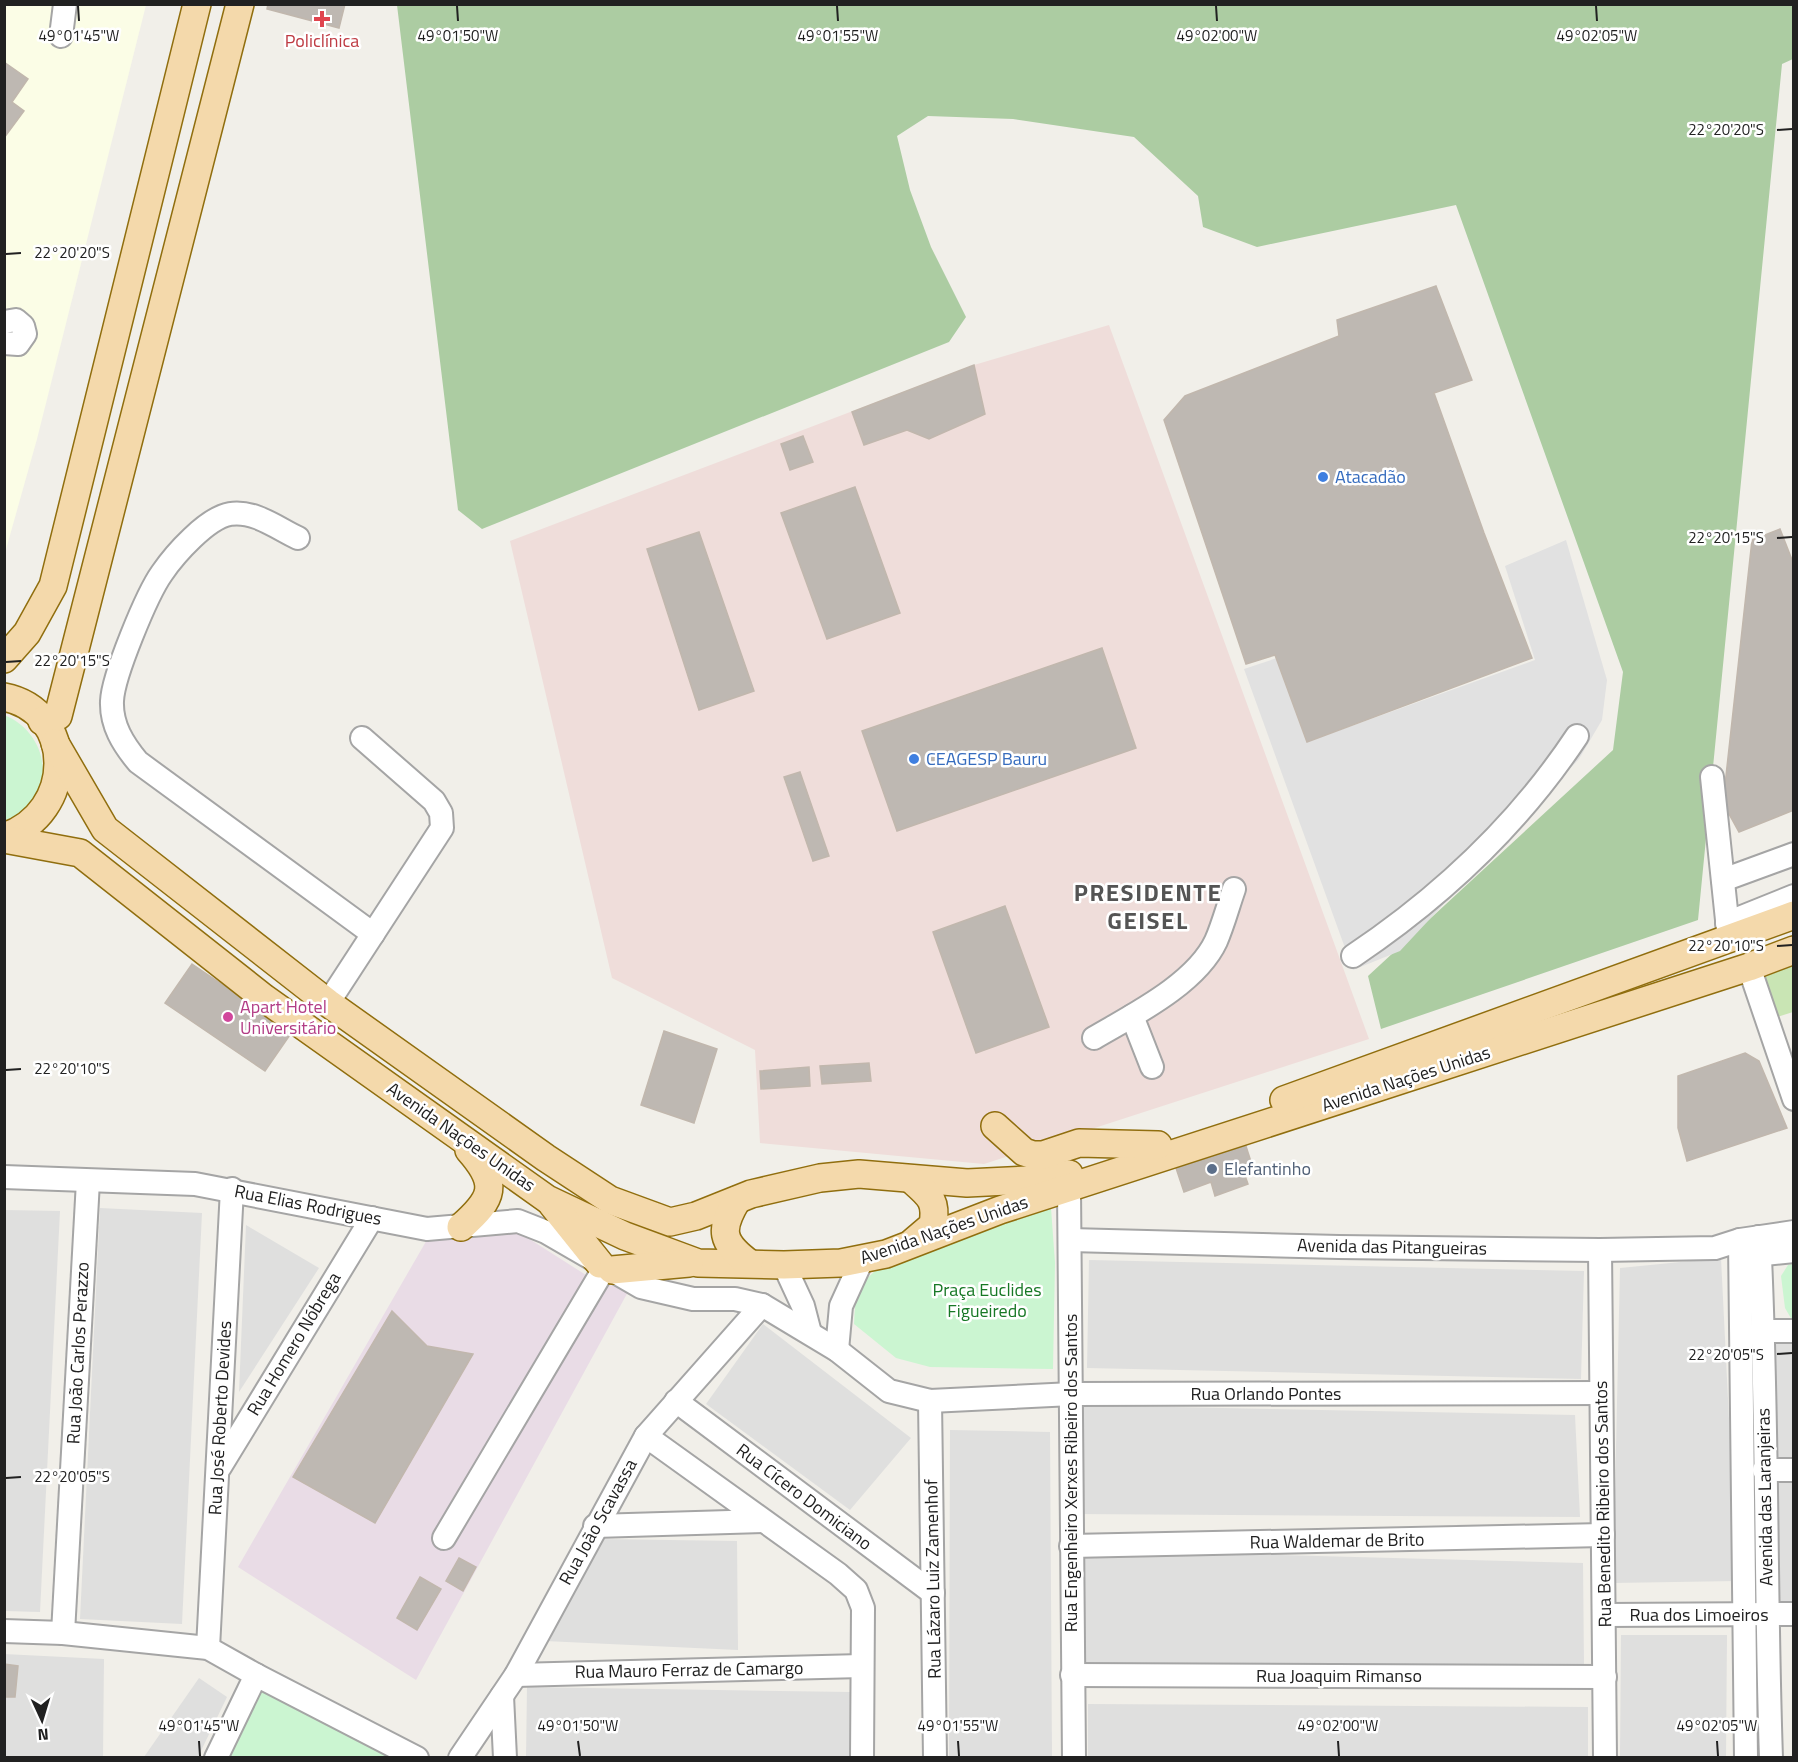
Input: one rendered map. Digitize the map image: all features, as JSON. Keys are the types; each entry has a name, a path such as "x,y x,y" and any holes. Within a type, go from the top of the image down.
{"main road":[{"path":"4,659 27,633 52,586 197,4"},
{"path":"48,732 58,716 240,4"},
{"name":"Avenida Nações Unidas","path":"4,697 27,707 48,732 105,829 328,1004 546,1158 610,1200 670,1222 696,1216 767,1189 820,1178 859,1174 896,1176 913,1181 967,1183 1050,1179 1089,1170 1728,931 1794,915"},
{"name":"Avenida Nações Unidas","path":"4,838 32,824 53,795 58,761 48,732"},
{"name":"Avenida Nações Unidas","path":"4,838 80,853 264,998 547,1198 625,1236 698,1263 784,1265 874,1257 1000,1210 1749,967 1794,950"},
{"path":"995,1126 1024,1152 1033,1155 1043,1155 1079,1143 1158,1145"},
{"path":"452,1131 486,1169 489,1188 481,1209 461,1227"},
{"path":"874,1257 919,1239 933,1225 932,1199 913,1181"},
{"path":"547,1198 606,1267 698,1263"},
{"path":"737,1200 728,1216 724,1235 732,1250 748,1263"}],"street":[{"path":"61,36 65,4"},
{"path":"4,344 14,345 23,338 24,330 8,318"},
{"path":"298,538 248,513 229,514 213,520 180,551 161,574 117,673 112,700 114,722 125,745 138,762 373,934"},
{"path":"1353,956 1427,903 1488,847 1548,779 1577,736"},
{"path":"328,1004 442,828 441,813 434,801 362,738"},
{"path":"1712,777 1728,931 1794,896"},
{"path":"1723,880 1794,854"},
{"path":"1094,1038 1154,1004 1196,968 1215,943 1234,889"},
{"path":"1749,967 1784,1037 1794,1099"},
{"path":"1132,1016 1152,1067"},
{"name":"Rua Elias Rodrigues","path":"4,1177 195,1184 232,1189 428,1229 518,1221 546,1232 641,1287 693,1299 735,1299 762,1305"},
{"name":"Rua João Carlos Perazzo","path":"63,1633 88,1181"},
{"name":"Rua José Roberto Devides","path":"208,1648 232,1189"},
{"name":"Rua Engenheiro Xerxes Ribeiro dos Santos","path":"1069,1189 1074,1758"},
{"name":"Rua Homero Nóbrega","path":"217,1470 372,1218"},
{"name":"Avenida das Pitangueiras","path":"1750,1247 1794,1232"},
{"name":"Avenida das Pitangueiras","path":"1070,1240 1340,1247 1600,1250 1750,1247 1794,1251"},
{"name":"Avenida das Laranjeiras","path":"1746,1758 1764,1470 1763,1331 1750,1247"},
{"name":"Avenida das Laranjeiras","path":"1750,1247 1756,1614 1771,1758"},
{"name":"Rua Benedito Ribeiro dos Santos","path":"1600,1250 1605,1758"},
{"path":"837,1350 841,1306 874,1257"},
{"path":"784,1265 803,1306 810,1333"},
{"path":"444,1538 606,1267"},
{"name":"Rua Orlando Pontes","path":"762,1305 837,1350 890,1390 930,1401 1072,1394 1601,1393"},
{"name":"Rua João Scavassa","path":"460,1758 516,1675 646,1436 762,1305"},
{"path":"1763,1331 1794,1330"},
{"name":"Rua Cícero Domiciano","path":"676,1401 933,1593"},
{"name":"Rua Lázaro Luiz Zamenhof","path":"930,1401 935,1758"},
{"path":"646,1436 856,1590 862,1608 862,1758"},
{"path":"1764,1470 1794,1470"},
{"path":"595,1526 763,1521"},
{"name":"Rua Waldemar de Brito","path":"1071,1546 1603,1535"},
{"name":"Rua dos Limoeiros","path":"1605,1615 1794,1614"},
{"path":"4,1631 63,1633 208,1648 417,1758"},
{"name":"Rua Mauro Ferraz de Camargo","path":"516,1675 862,1666"},
{"path":"216,1758 256,1675"},
{"name":"Rua Joaquim Rimanso","path":"1072,1675 1605,1677"},
{"path":"502,1696 505,1758"}],"shaded area":[{"path":"5,5 146,5 37,439 5,553"},
{"name":"CEAGESP Bauru","path":"1109,325 1369,1039 984,1164 760,1143 755,1050 612,978 510,541 974,365"},
{"path":"1566,540 1607,680 1602,720 1579,759 1400,951 1353,970 1244,669 1277,658 1307,742 1535,660 1505,566"},
{"path":"100,1208 202,1213 182,1624 80,1619"},
{"path":"5,1210 60,1211 40,1612 5,1611"},
{"path":"246,1225 319,1268 239,1392"},
{"path":"499,1229 523,1235 597,1282 629,1290 416,1680 238,1567 428,1238"},
{"path":"1721,1258 1737,1581 1613,1583 1620,1268"},
{"path":"1089,1260 1584,1271 1581,1379 1087,1368"},
{"path":"1766,1323 1793,1323 1793,1464 1765,1464"},
{"path":"763,1324 911,1438 850,1510 706,1404"},
{"path":"1074,1405 1575,1415 1580,1517 1073,1514"},
{"path":"950,1430 1050,1432 1052,1757 949,1757"},
{"path":"1769,1470 1793,1470 1793,1611 1769,1612"},
{"path":"603,1539 737,1541 738,1650 545,1641"},
{"path":"1083,1550 1583,1563 1584,1666 1083,1663"},
{"path":"1621,1635 1727,1635 1726,1757 1620,1757"},
{"path":"4,1654 104,1659 103,1757 5,1757"},
{"path":"199,1678 227,1697 198,1757 144,1757"},
{"path":"527,1687 850,1692 849,1757 526,1757"},
{"path":"1088,1704 1588,1707 1588,1757 1088,1757"}],"green space":[{"path":"397,5 1793,5 1793,59 1782,64 1698,920 1381,1029 1368,976 1613,750 1623,672 1456,205 1257,247 1203,227 1198,196 1134,137 1013,119 928,116 897,136 910,190 931,247 966,317 949,342 482,529 458,510"},
{"path":"4,715 26,729 34,739 42,763 43,775 40,788 31,804 4,823"},
{"path":"1793,956 1793,1012 1774,1018 1754,971"},
{"name":"Praça Euclides Figueiredo","path":"1051,1208 1055,1263 1053,1369 930,1367 896,1358 854,1324 856,1289 879,1267"},
{"path":"1793,1264 1792,1320 1785,1308 1781,1276 1788,1265"},
{"path":"260,1682 388,1757 228,1758"}],"building":[{"name":"Policlínica","path":"268,4 345,4 339,28 267,9"},
{"path":"4,62 28,79 12,102 24,111 4,138"},
{"name":"Atacadão","path":"1436,286 1472,380 1434,393 1532,658 1307,742 1275,655 1246,664 1164,420 1185,396 1339,336 1337,320"},
{"path":"974,365 985,414 929,439 907,430 864,445 852,412"},
{"path":"803,436 813,462 790,470 781,444"},
{"path":"855,487 900,613 827,639 781,513"},
{"path":"1780,529 1794,565 1794,810 1739,832 1723,803 1752,540"},
{"path":"699,532 754,691 699,710 647,549"},
{"path":"1102,648 1136,748 897,831 862,731"},
{"path":"800,772 829,856 813,861 784,777"},
{"path":"1005,906 1049,1027 976,1053 933,932"},
{"name":"Apart Hotel Universitário","path":"192,964 292,1032 265,1071 165,1003"},
{"path":"664,1031 717,1049 694,1123 641,1105"},
{"path":"1745,1053 1759,1061 1787,1128 1687,1161 1678,1128 1678,1076"},
{"path":"869,1063 871,1081 822,1084 820,1066"},
{"path":"809,1067 810,1086 761,1089 760,1071"},
{"name":"Elefantinho","path":"1244,1140 1253,1168 1243,1170 1248,1184 1215,1196 1211,1182 1184,1192 1175,1165"},
{"path":"392,1311 427,1346 473,1354 375,1523 293,1477"},
{"path":"459,1558 476,1567 463,1591 446,1581"},
{"path":"420,1577 441,1589 417,1630 397,1618"},
{"path":"4,1664 18,1666 15,1697 4,1697"}],"place":[{"name":"Policlínica","path":"322,19"},
{"name":"Atacadão","path":"1323,477"},
{"name":"CEAGESP Bauru","path":"914,759"},
{"name":"Apart Hotel Universitário","path":"228,1017"},
{"name":"Elefantinho","path":"1212,1169"}],"district":[{"name":"PRESIDENTE GEISEL","path":"1148,907"}]}
